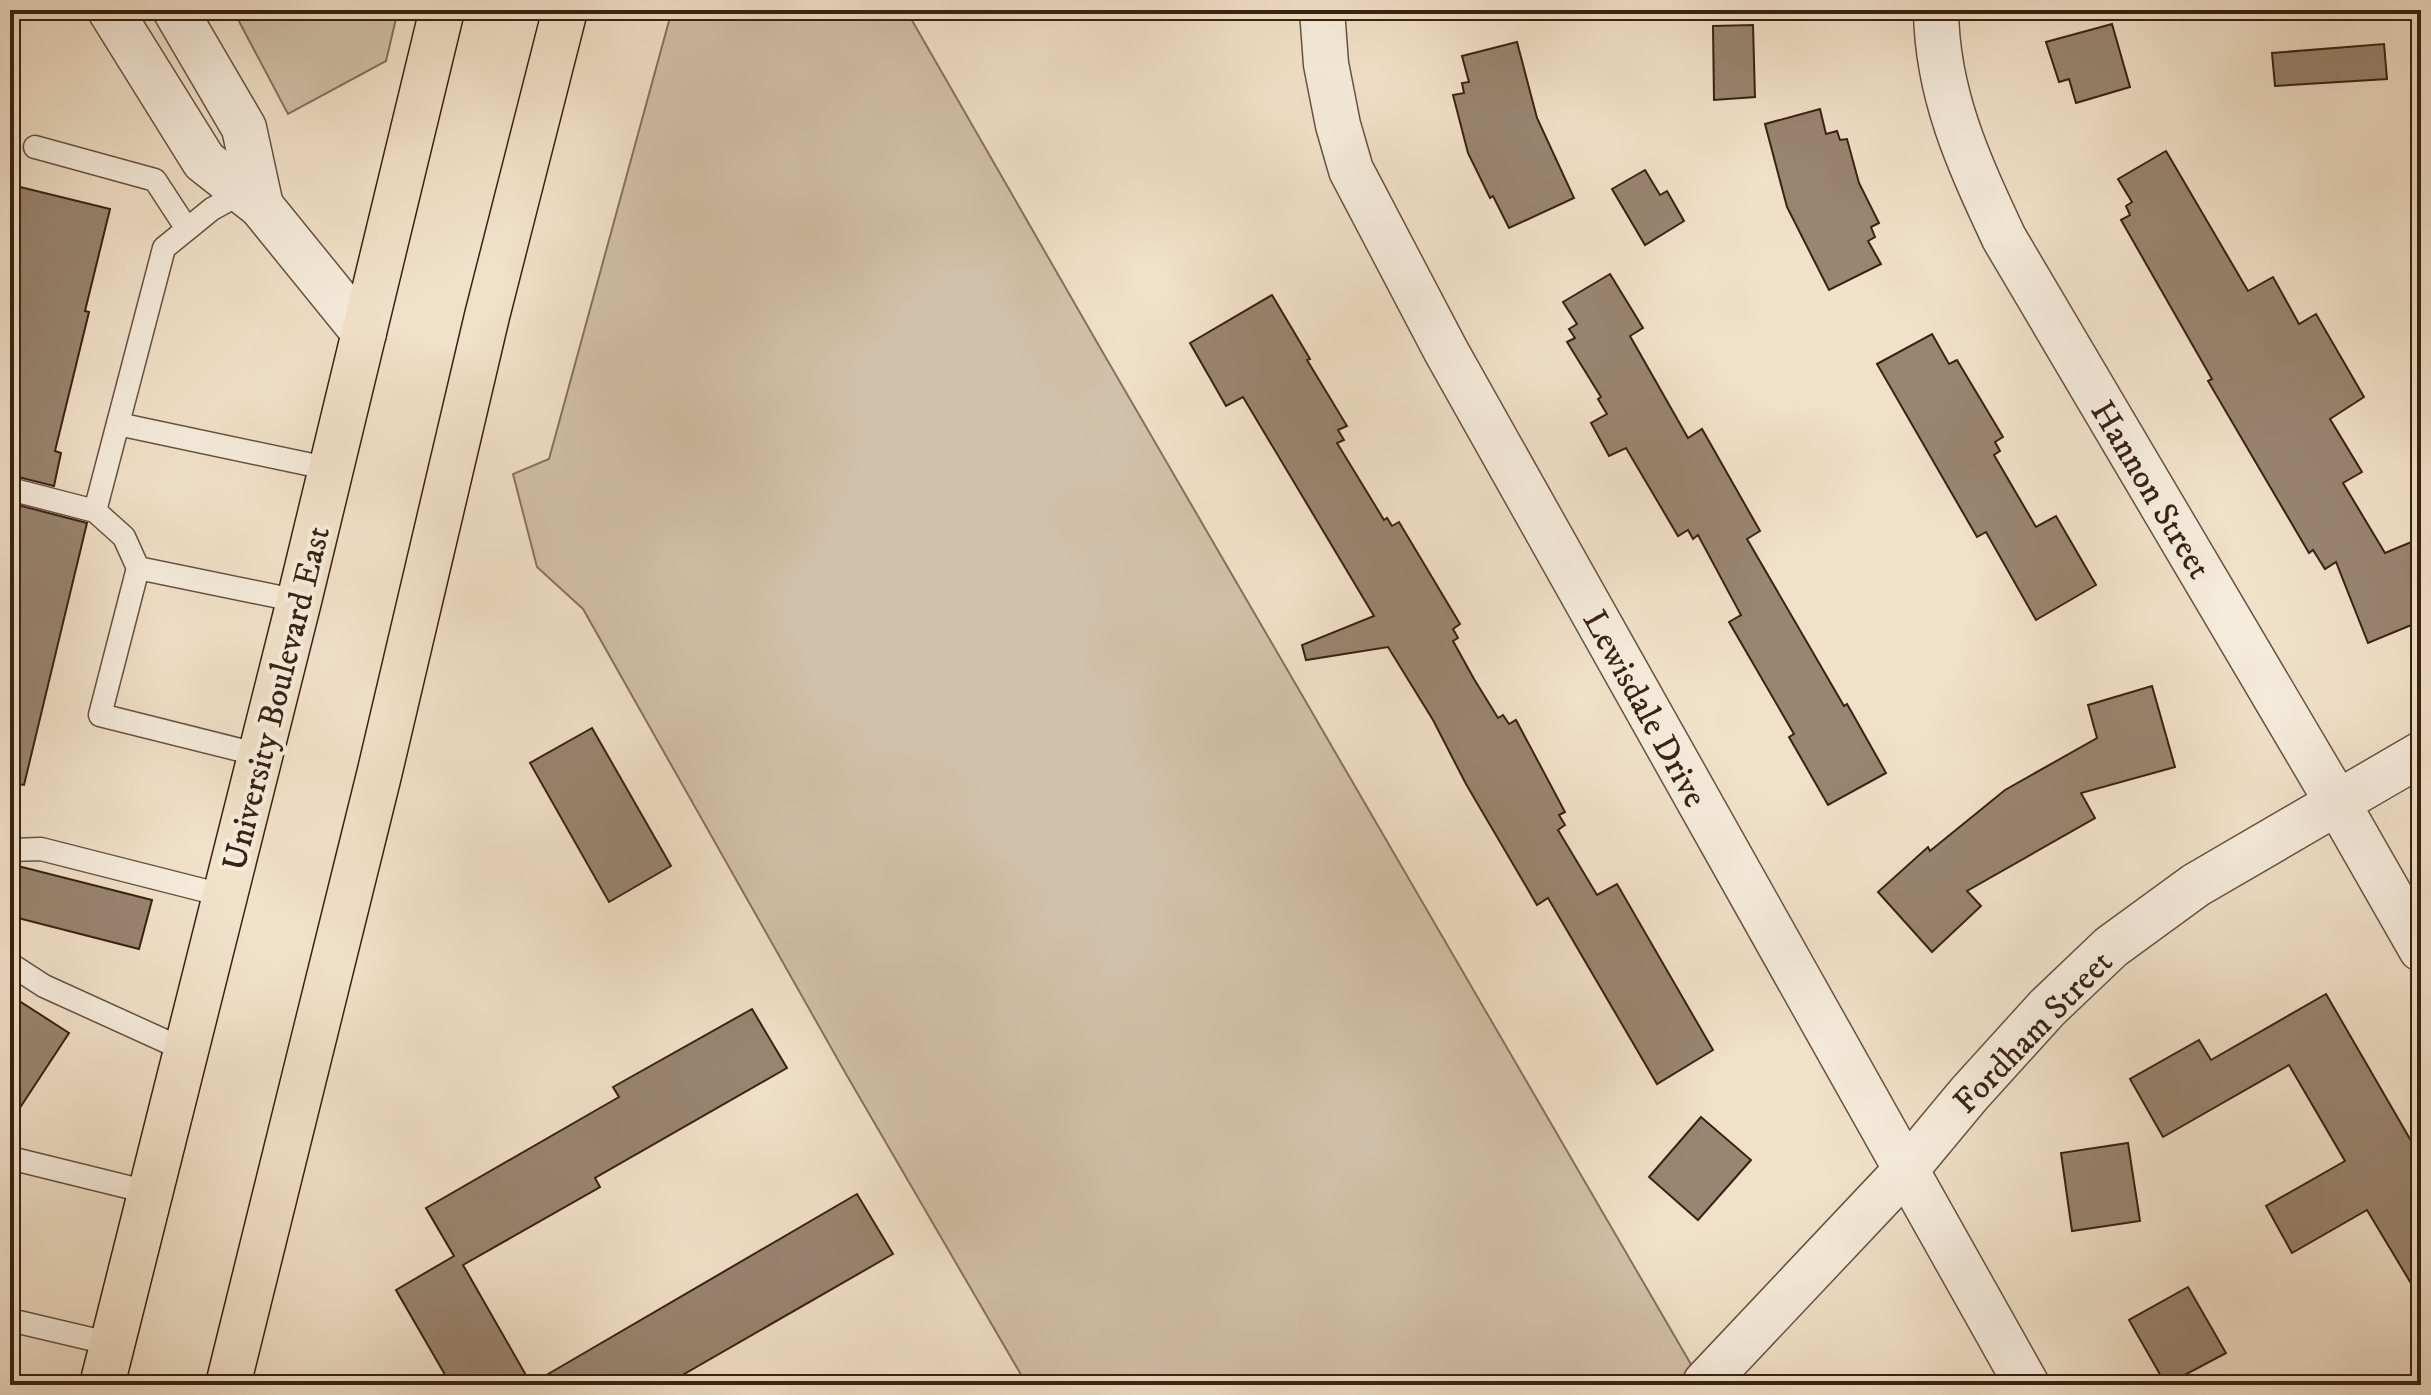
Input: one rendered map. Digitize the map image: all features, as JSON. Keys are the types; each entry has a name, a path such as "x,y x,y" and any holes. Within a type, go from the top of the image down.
{"main road":[{"name":"University Boulevard East","path":"107,1364 299,601 442,10"},
{"path":"228,1385 376,791 487,316 565,10"}],"street":[{"path":"110,10 204,161 252,199 364,333"},
{"path":"175,10 244,128 252,199"},
{"name":"Lewisdale Drive","path":"1322,10 1326,64 1351,170 1446,351 2027,1385"},
{"name":"Hannon Street","path":"1936,10 1936,43 1947,100 1969,163 2004,238 2421,949"},
{"name":"Fordham Street","path":"1705,1383 1905,1171 2018,1040 2111,947 2196,885 2421,754"}],"lane":[{"path":"35,147 155,180 187,229"},
{"path":"95,511 164,248 212,209 252,199"},
{"path":"118,424 331,469"},
{"path":"10,489 95,511 124,537 138,568 100,715 260,755"},
{"path":"138,568 299,601"},
{"path":"10,850 41,849 226,896"},
{"path":"10,964 44,986 187,1051"},
{"path":"10,1158 152,1193"},
{"path":"10,1320 107,1364"}],"shaded area":[{"path":"233,10 398,10 386,61 288,114"},
{"path":"672,10 906,10 1703,1385 1027,1385 846,1074 583,609 537,567 513,474 549,459"}],"building":[{"path":"2112,24 2130,87 2076,103 2069,79 2059,82 2046,42"},
{"path":"1753,25 1755,97 1714,100 1713,26"},
{"path":"1517,42 1537,118 1574,198 1509,228 1468,153 1453,95 1464,93 1462,83 1469,82 1462,56"},
{"path":"2384,44 2387,79 2275,86 2272,53"},
{"path":"1820,109 1826,134 1837,131 1840,140 1847,139 1859,183 1879,223 1871,227 1875,237 1868,241 1881,264 1829,290 1787,207 1765,124"},
{"path":"2166,151 2248,291 2273,277 2299,324 2316,314 2364,397 2330,419 2362,472 2343,483 2385,553 2421,538 2421,621 2368,643 2336,562 2325,569 2313,550 2309,553 2208,381 2212,379 2121,220 2130,215 2126,206 2132,202 2118,179"},
{"path":"1645,170 1660,195 1667,191 1684,221 1645,245 1612,189"},
{"path":"16,186 110,209 55,451 61,453 54,486 10,475 10,209"},
{"path":"1610,274 1643,328 1630,336 1688,438 1702,429 1760,531 1747,539 1886,773 1828,805 1789,737 1794,734 1729,622 1741,615 1698,535 1693,539 1688,530 1678,536 1626,448 1609,456 1591,423 1607,414 1598,399 1601,397 1567,342 1575,338 1569,329 1577,324 1563,302"},
{"path":"1272,295 1347,426 1338,430 1344,440 1337,443 1384,520 1387,518 1392,526 1399,522 1460,624 1453,629 1458,638 1453,641 1498,718 1503,715 1509,724 1516,720 1565,812 1559,815 1565,825 1558,830 1597,895 1617,884 1713,1050 1657,1084 1548,898 1537,905 1466,784 1433,720 1388,647 1306,660 1302,645 1374,616 1243,397 1226,406 1190,343"},
{"path":"1932,334 1949,364 1957,360 2003,437 1995,442 2000,451 1994,455 2036,527 2056,516 2096,585 2036,620 1986,532 1977,537 1877,364"},
{"path":"10,503 87,523 24,785 10,783"},
{"path":"2152,686 2175,767 2081,793 2095,818 1967,891 1981,906 1932,952 1878,892 1928,847 1930,851 2005,790 2097,738 2088,705"},
{"path":"592,728 671,866 609,902 530,763"},
{"path":"10,864 152,900 139,949 10,916"},
{"path":"2326,994 2421,1158 2421,1300 2367,1210 2292,1253 2266,1206 2345,1161 2289,1065 2163,1137 2130,1079 2199,1040 2211,1060"},
{"path":"10,995 69,1033 10,1123"},
{"path":"752,1009 787,1068 595,1178 600,1187 463,1265 531,1384 857,1194 893,1254 665,1385 451,1385 396,1290 454,1256 426,1208 619,1097 613,1087"},
{"path":"1701,1117 1751,1160 1698,1220 1649,1177"},
{"path":"2128,1143 2140,1221 2072,1231 2061,1153"},
{"path":"2188,1287 2226,1353 2166,1385 2129,1320"}]}
